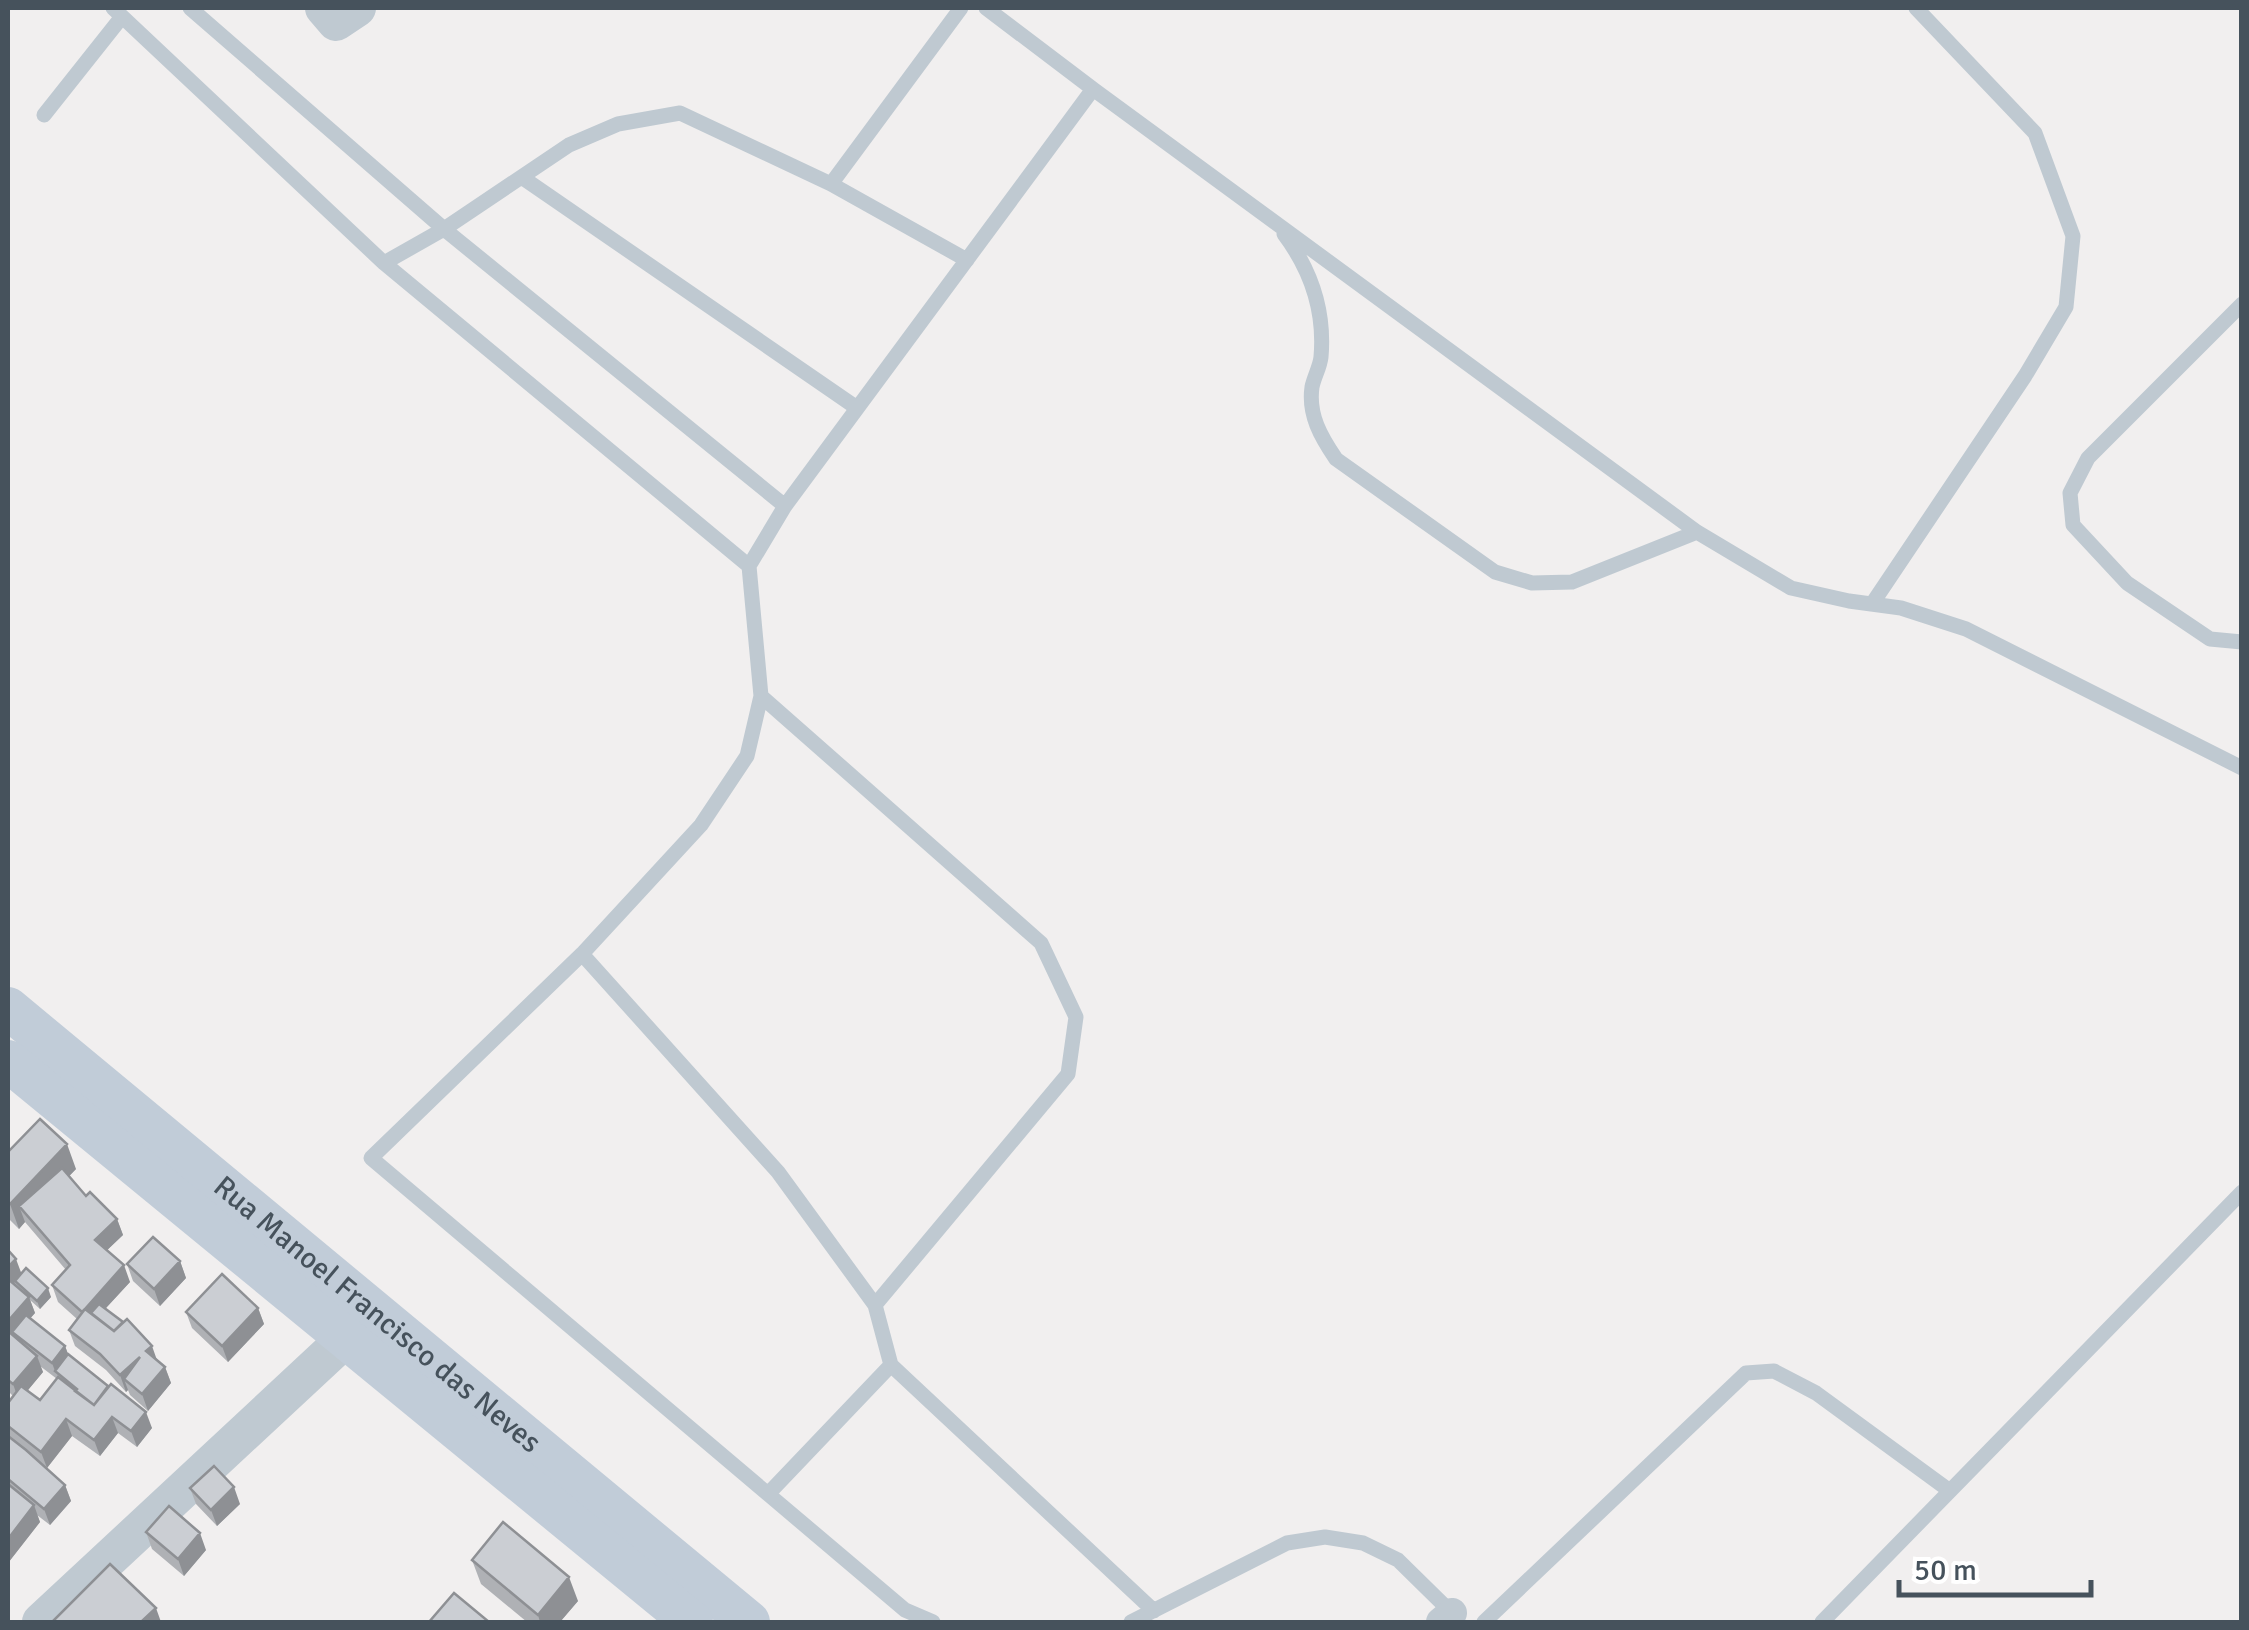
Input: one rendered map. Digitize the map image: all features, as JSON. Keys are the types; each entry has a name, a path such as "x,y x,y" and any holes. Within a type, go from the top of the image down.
{"main road":[{"name":"Rua Manoel Francisco das Neves","path":"8,1008 749,1622"},
{"name":"Rua Manoel Francisco das Neves","path":"8,1061 692,1622"}],"street":[{"path":"41,1622 344,1340"}],"lane":[{"path":"190,8 444,228 785,506"},
{"path":"831,184 961,8"},
{"path":"986,8 1697,532 1791,588 1901,608 1966,629 2242,768"},
{"path":"1872,604 2025,376 2066,307 2073,236 2035,132 1916,8"},
{"path":"44,115 118,12 384,263 749,566"},
{"path":"933,1622 905,1610 372,1158 582,954 701,826 747,756 761,696 749,566 785,506 1093,89"},
{"path":"384,263 523,178 569,145 618,124 680,113 831,184 967,260"},
{"path":"523,178 857,408"},
{"path":"1273,220 1304,260 1320,308 1321,359 1312,387 1312,413 1321,438 1336,459 1495,572 1532,584 1572,582 1697,532"},
{"path":"2242,304 2088,458 2070,493 2074,525 2127,583 2210,639 2242,642"},
{"path":"761,696 1042,943 1076,1017 1068,1074 875,1305"},
{"path":"582,954 778,1172 875,1305 892,1366 1154,1611"},
{"path":"1822,1622 2242,1192"},
{"path":"768,1494 892,1366"},
{"path":"1484,1622 1746,1373 1774,1372 1816,1393 1950,1491"},
{"path":"1131,1622 1288,1543 1325,1536 1363,1543 1398,1560 1452,1619"}],"building":[{"path":"40,1119 67,1144 10,1204 8,1152"},
{"path":"62,1168 86,1196 90,1192 117,1219 95,1240 124,1265 82,1312 52,1285 70,1265 19,1206"},
{"path":"153,1237 180,1261 154,1289 127,1264"},
{"path":"8,1250 16,1259 8,1267"},
{"path":"26,1268 48,1288 37,1301 15,1281"},
{"path":"222,1274 258,1308 222,1346 186,1312"},
{"path":"8,1279 29,1297 8,1321"},
{"path":"99,1304 123,1322 114,1331 91,1313"},
{"path":"85,1309 114,1331 127,1319 152,1346 146,1351 165,1367 142,1394 124,1379 140,1357 120,1375 69,1330"},
{"path":"26,1315 65,1346 52,1363 12,1332"},
{"path":"8,1331 37,1356 13,1384 8,1380"},
{"path":"68,1354 108,1386 94,1405 55,1371"},
{"path":"58,1377 94,1405 111,1384 146,1412 131,1431 112,1417 94,1440 66,1419 41,1452 8,1426 8,1403 21,1386 40,1400"},
{"path":"8,1436 65,1485 44,1509 8,1479"},
{"path":"214,1466 234,1487 211,1510 190,1488"},
{"path":"8,1484 34,1505 8,1539"},
{"path":"169,1506 200,1533 178,1559 146,1532"},
{"path":"503,1522 569,1577 538,1615 472,1560"},
{"path":"110,1564 156,1608 141,1622 52,1622"},
{"path":"454,1593 489,1622 429,1622"}]}
